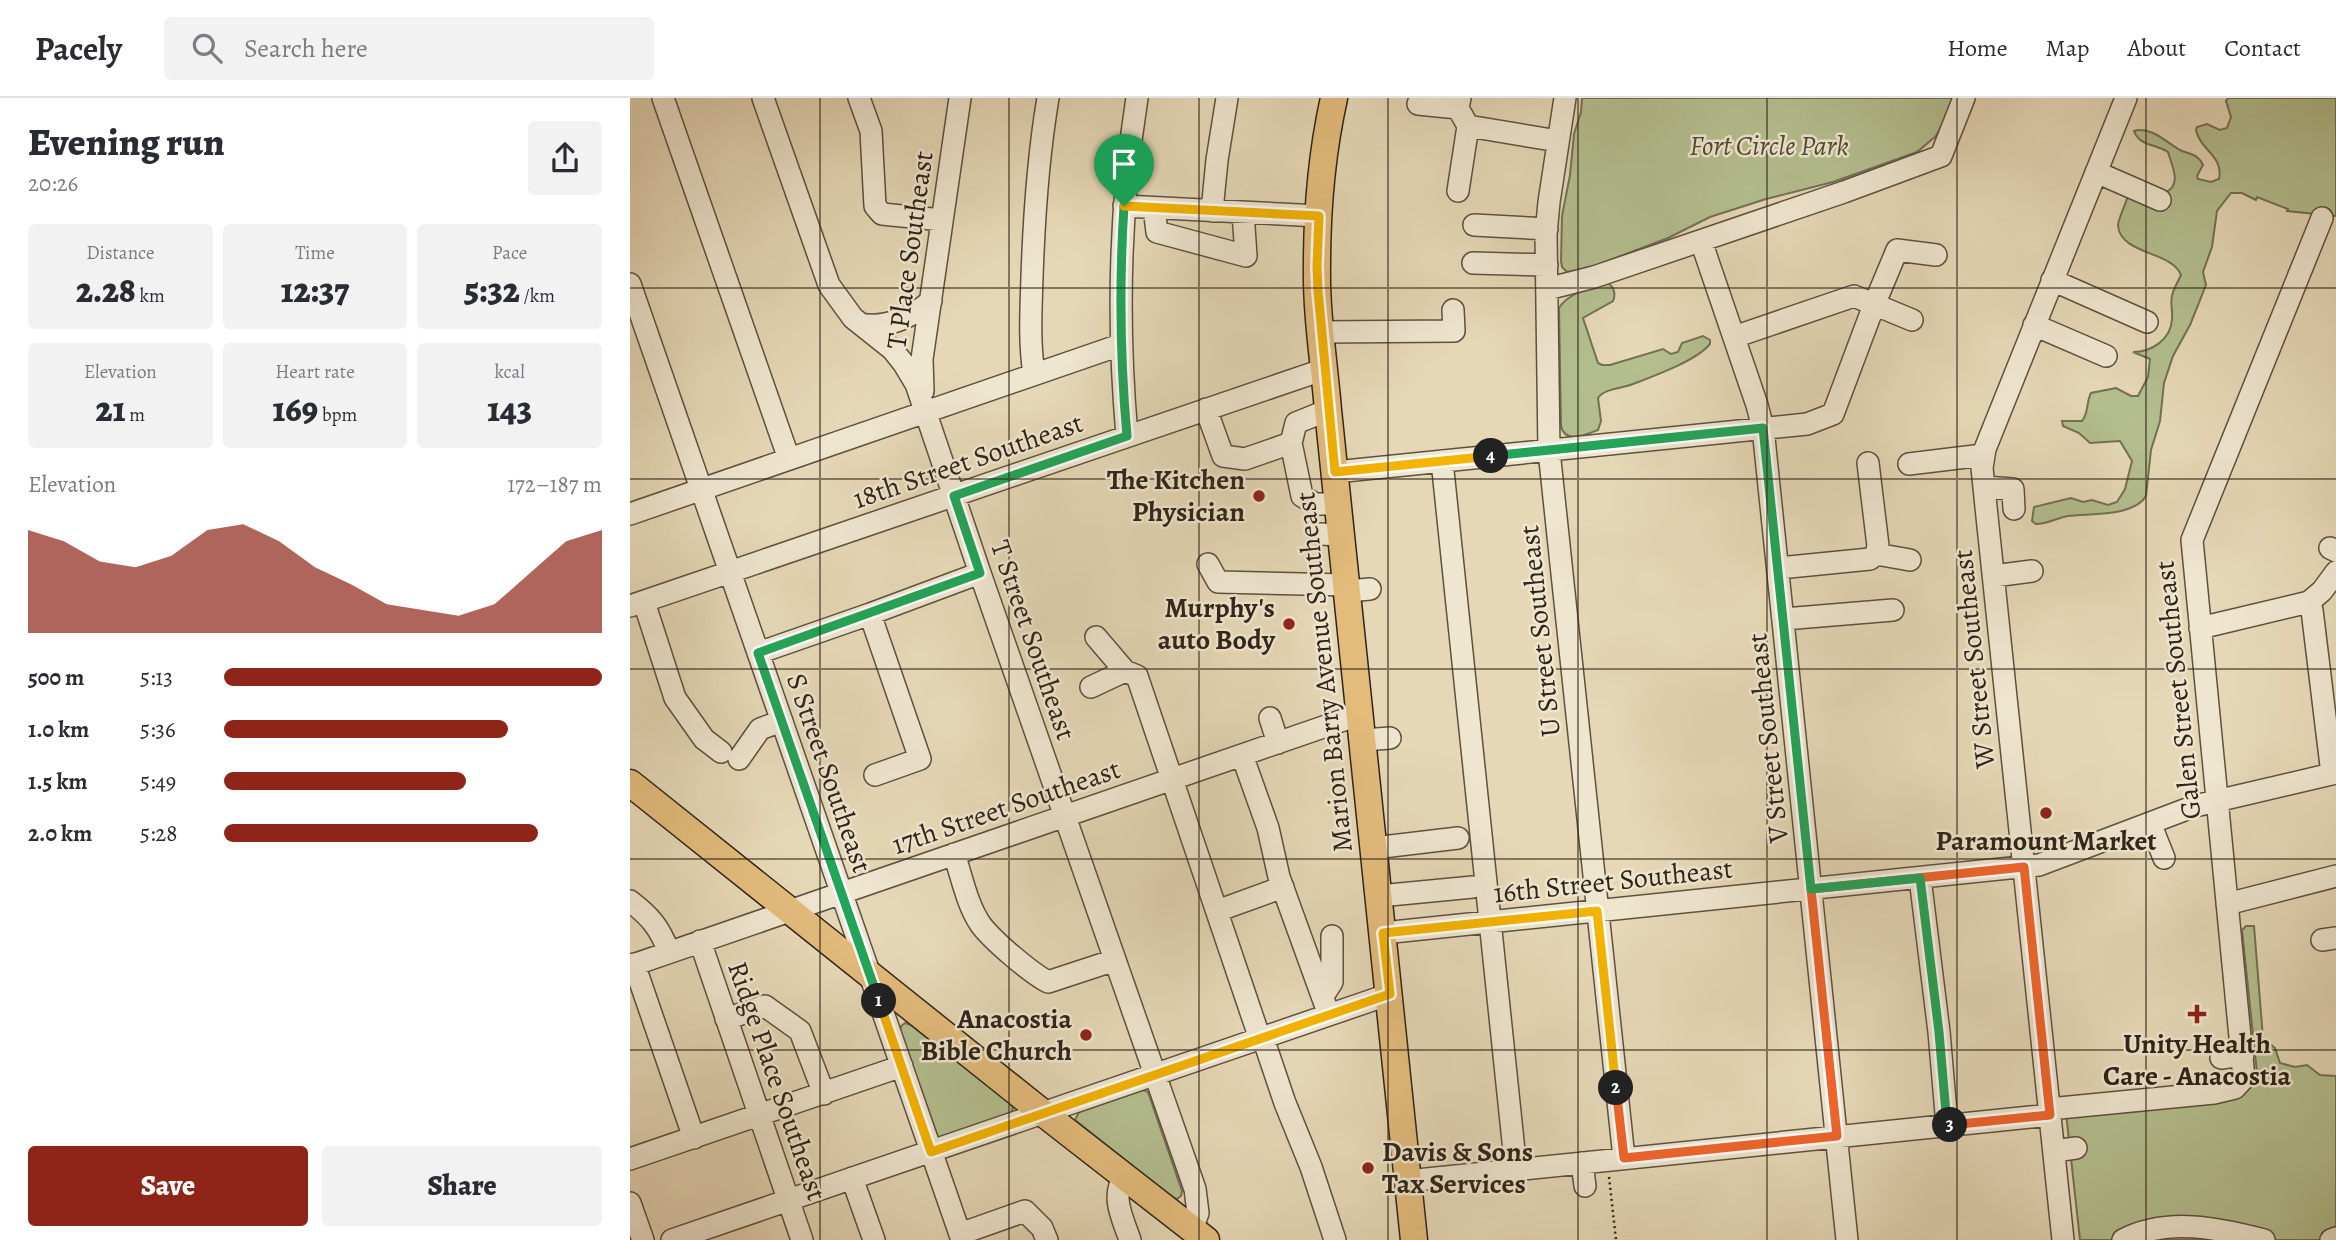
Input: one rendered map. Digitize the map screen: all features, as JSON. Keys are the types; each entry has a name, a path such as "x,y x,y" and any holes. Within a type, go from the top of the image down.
{"main road":[{"name":"Marion Barry Avenue Southeast","path":"1334,98 1324,152 1317,266 1338,504 1331,534 1355,588 1362,727 1414,1240"},
{"path":"630,783 1199,1234"}],"street":[{"path":"663,98 789,459"},
{"name":"T Street Southeast","path":"763,98 829,285 847,312 892,349 916,384 1197,1197 1199,1234"},
{"path":"859,98 871,131 875,206 878,211 882,214 942,220"},
{"name":"T Place Southeast","path":"926,411 922,359 960,98"},
{"path":"1034,374 1029,346 1033,253 1041,142 1048,98"},
{"path":"1127,436 1120,345 1120,274 1124,206 1137,98"},
{"path":"1212,211 1227,98"},
{"name":"U Street Southeast","path":"1565,98 1547,229 1549,451 1624,1158"},
{"path":"1547,289 1594,277 1701,241 1941,156 1964,98"},
{"name":"W Street Southeast","path":"2063,1240 1984,487 1983,455 2126,98"},
{"path":"1418,104 1462,111 1559,141"},
{"path":"1458,191 1462,111"},
{"path":"2096,172 2160,200"},
{"path":"1124,206 1319,216"},
{"path":"1154,208 1157,232 1246,256 1242,212"},
{"name":"Galen Street Southeast","path":"1407,1181 1947,1125 2214,1093 2235,1088 2245,1078 2191,550 2194,531 2322,218"},
{"path":"1474,225 1547,229"},
{"name":"V Street Southeast","path":"1701,241 1763,428 1847,1240"},
{"path":"1335,472 1807,424 1833,414 1897,250 1936,255"},
{"path":"1473,263 1547,265"},
{"path":"2052,280 2147,322"},
{"name":"S Street Southeast","path":"630,284 961,1237"},
{"path":"1734,337 1854,296 1912,320"},
{"path":"861,324 875,327 893,322 931,301"},
{"path":"1321,332 1454,331 1453,310"},
{"path":"2034,325 2106,356"},
{"path":"630,514 1120,345"},
{"name":"18th Street Southeast","path":"637,604 1325,369"},
{"path":"1206,409 1223,456 1245,459 1291,443"},
{"path":"1328,410 1296,423 1291,443 1303,495 1315,504 1338,504"},
{"path":"1909,464 1983,455"},
{"path":"1442,461 1516,1170"},
{"path":"1779,568 1870,559 1876,554 1878,546 1868,463"},
{"path":"1984,487 2012,489 2014,509"},
{"path":"1876,554 1910,560"},
{"path":"1208,564 1218,582 1355,588"},
{"path":"1994,576 2032,571"},
{"path":"2200,628 2234,612 2309,602 2322,591 2336,572"},
{"path":"758,653 980,573"},
{"path":"2309,602 2329,682 2334,774"},
{"path":"637,604 675,698 704,739 730,755 760,729 782,721"},
{"path":"1784,619 1893,610"},
{"path":"870,614 920,759 875,775"},
{"path":"1097,637 1125,671 1138,676 1171,780 1261,1038 1315,1178 1335,1240"},
{"path":"1091,687 1125,671"},
{"path":"1270,718 1278,743"},
{"name":"17th Street Southeast","path":"632,965 1278,743 1362,727 1390,738"},
{"path":"1242,755 1268,828 1283,887 1326,1006"},
{"name":"16th Street Southeast","path":"1383,933 2024,867 2048,862 2195,806 2334,774"},
{"path":"2150,823 2164,858"},
{"path":"1374,848 1458,838"},
{"path":"954,854 970,903 982,926 1034,974 1048,982 1115,960"},
{"path":"2227,904 2336,876"},
{"path":"1920,878 1939,1032 1947,1125"},
{"path":"1217,911 1283,887"},
{"path":"1379,896 1473,887"},
{"path":"630,901 649,915 662,933 669,952"},
{"path":"1326,1006 1332,982 1332,936"},
{"name":"Ridge Place Southeast","path":"700,941 803,1240"},
{"path":"632,965 694,1138"},
{"path":"672,1240 725,1231 789,1200 1261,1038 1326,1006 1390,994"},
{"path":"726,1019 765,1006 780,1015 800,1031 824,1094"},
{"path":"2221,1058 2243,1055"},
{"path":"630,1159 902,1066"},
{"path":"2054,1151 2076,1148"},
{"path":"1582,1163 1585,1186"},
{"path":"1125,1176 1119,1184 1117,1198 1130,1240"},
{"path":"852,1178 874,1240"},
{"path":"630,1203 643,1240"},
{"path":"961,1237 1025,1211 1042,1228 1047,1240"},
{"path":"2123,1240 2155,1229 2184,1226 2264,1240"},
{"path":"2331,1240 2336,1238"}],"path":[{"path":"1609,1177 1616,1240"}],"green space":[{"name":"Fort Circle Park","path":"1582,98 1956,98 1936,136 1917,152 1833,182 1710,217 1668,238 1589,268 1567,272 1561,261 1562,216"},
{"path":"2228,98 2336,98 2336,216 2287,211 2288,209 2257,197 2256,200 2242,193 2231,193 2217,211 2212,247 2203,272 2206,285 2190,325 2173,356 2164,383 2160,421 2151,450 2146,496 2132,508 2122,511 2068,516 2036,524 2032,521 2034,507 2071,498 2108,505 2117,502 2125,489 2132,461 2120,441 2090,443 2079,433 2063,426 2062,421 2082,421 2091,393 2116,388 2131,396 2138,396 2148,377 2150,359 2133,352 2147,350 2159,343 2171,326 2172,296 2181,275 2168,261 2128,243 2118,226 2128,195 2164,193 2170,190 2175,181 2168,152 2144,142 2134,131 2152,133 2196,157 2203,165 2198,179 2211,182 2219,179 2218,164 2198,137 2196,130 2197,127 2207,124 2220,130 2227,128 2231,117 2226,101"},
{"path":"1608,283 1614,291 1613,301 1583,318 1598,363 1610,365 1663,349 1671,354 1678,352 1682,343 1703,336 1710,340 1710,344 1674,367 1601,395 1598,398 1601,421 1598,430 1582,436 1567,435 1561,426 1559,308 1574,295"},
{"path":"2246,926 2254,926 2263,1038 2275,1048 2280,1063 2295,1067 2307,1065 2320,1075 2336,1076 2336,1240 2080,1240 2066,1113 2245,1093 2254,1084 2257,1073 2242,930"},
{"path":"905,1023 1010,1103 1013,1108 1011,1114 938,1137 900,1032"},
{"path":"1143,1090 1148,1092 1182,1191 1177,1199 1075,1120 1079,1112"}],"place":[{"name":"The Kitchen Physician","path":"1259,496"},
{"name":"Murphy's auto Body","path":"1289,624"},
{"name":"Paramount Market","path":"2046,813"},
{"name":"Unity Health Care - Anacostia","path":"2197,1014"},
{"name":"Anacostia Bible Church","path":"1086,1035"},
{"name":"Davis & Sons Tax Services","path":"1368,1168"}],"route":[{"path":"1124,206 1120,323 1127,436 954,496 980,573 758,653 931,1152 1390,994 1383,933 1597,911 1624,1158 1837,1136 1811,889 2024,867 2050,1115 1947,1125 1939,1032 1920,878 1811,889 1763,428 1335,472 1318,291 1319,216 1124,206"}]}
